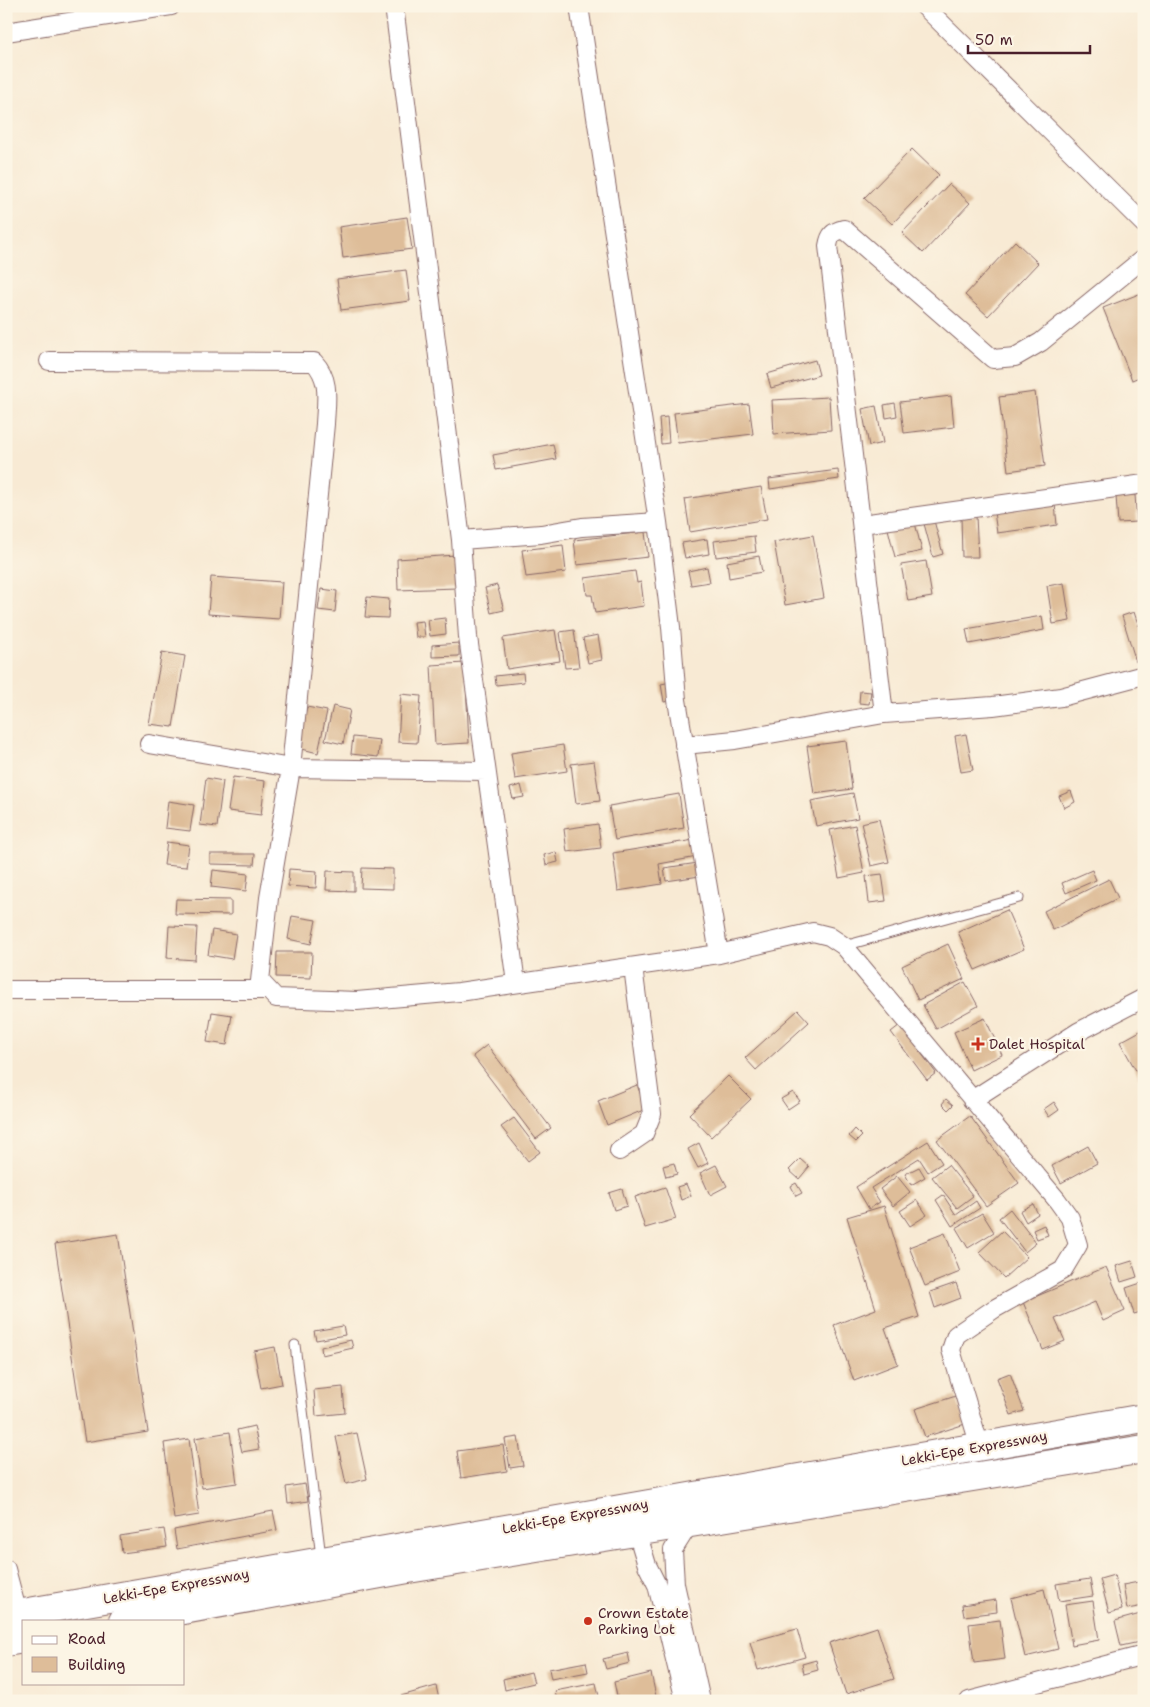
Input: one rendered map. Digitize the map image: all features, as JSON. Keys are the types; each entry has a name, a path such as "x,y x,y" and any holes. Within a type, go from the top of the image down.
{"highway":[{"name":"Lekki-Epe Expressway","path":"31,1620 322,1560 1144,1418"},
{"name":"Lekki-Epe Expressway","path":"128,1620 408,1569 1144,1449"},
{"name":"Lekki-Epe Expressway","path":"6,1642 16,1623"}],"street":[{"path":"6,32 111,11 171,6"},
{"path":"394,6 461,540 468,637 516,983"},
{"path":"579,6 658,522 684,745 719,954"},
{"path":"924,6 1144,224"},
{"path":"884,714 828,246 830,237 834,232 844,229 993,359 1015,357 1040,342 1144,258"},
{"path":"49,361 314,362 324,373 326,396 324,424 291,768 269,898 260,981 266,990 276,998 357,1001 459,992 719,954 813,932 829,936 844,946 1057,1200 1070,1218 1078,1245 1063,1270 994,1309 956,1335 951,1350 980,1447"},
{"path":"862,524 1144,484"},
{"path":"461,540 541,534 582,527 658,522"},
{"path":"684,745 735,740 884,714 993,706 1061,696 1144,675"},
{"path":"148,744 291,768 486,771"},
{"path":"619,1151 644,1134 652,1114 632,966"},
{"path":"6,990 266,990"},
{"path":"972,1100 1078,1032 1144,998"},
{"path":"690,1524 673,1550 674,1584 701,1701"},
{"path":"637,1532 647,1565 657,1585 685,1701"},
{"path":"6,1569 16,1623"},
{"path":"969,1701 1144,1655"}],"lane":[{"path":"844,946 1019,898"},
{"path":"295,1345 322,1560"}],"building":[{"path":"912,149 939,175 892,224 864,198"},
{"path":"949,184 970,203 923,253 902,233"},
{"path":"407,217 412,249 343,258 339,227"},
{"path":"1015,241 1038,263 988,316 965,295"},
{"path":"406,270 410,301 341,310 337,279"},
{"path":"1139,294 1144,305 1144,375 1132,380 1103,308"},
{"path":"815,360 819,375 771,388 767,374"},
{"path":"1035,392 1045,466 1008,471 999,397"},
{"path":"951,396 954,427 904,433 900,402"},
{"path":"829,397 831,430 774,434 772,400"},
{"path":"895,403 897,416 886,418 884,405"},
{"path":"749,404 753,434 678,443 674,413"},
{"path":"876,406 883,443 869,446 862,409"},
{"path":"667,417 669,443 661,444 659,418"},
{"path":"553,444 556,459 496,470 493,455"},
{"path":"838,470 839,479 770,489 769,479"},
{"path":"761,487 767,519 690,532 685,499"},
{"path":"1135,495 1137,522 1118,523 1116,496"},
{"path":"1055,504 1057,525 997,533 994,512"},
{"path":"961,516 976,516 978,557 962,557"},
{"path":"933,517 943,554 933,557 923,520"},
{"path":"915,523 922,551 895,557 888,529"},
{"path":"645,532 648,557 577,565 574,540"},
{"path":"813,535 824,598 785,605 774,542"},
{"path":"754,536 756,552 716,557 714,541"},
{"path":"707,539 709,554 685,558 682,543"},
{"path":"563,545 566,572 526,577 522,550"},
{"path":"456,555 457,588 398,590 397,559"},
{"path":"759,556 762,572 729,578 727,562"},
{"path":"926,561 932,597 908,601 901,565"},
{"path":"707,567 710,582 691,585 688,571"},
{"path":"635,571 637,583 641,582 644,606 595,613 592,595 587,595 585,578"},
{"path":"211,577 282,582 279,619 208,614"},
{"path":"1064,583 1070,621 1053,624 1047,586"},
{"path":"497,585 504,610 491,613 485,588"},
{"path":"321,589 337,591 335,612 318,610"},
{"path":"367,597 389,599 388,618 365,617"},
{"path":"1134,612 1144,643 1144,660 1136,662 1122,616"},
{"path":"1042,616 1044,630 969,644 966,629"},
{"path":"445,618 446,634 430,636 428,620"},
{"path":"423,621 425,637 416,637 414,622"},
{"path":"555,630 560,661 507,669 503,638"},
{"path":"574,630 579,667 565,668 560,632"},
{"path":"598,635 602,660 588,663 583,638"},
{"path":"459,643 459,656 432,657 432,645"},
{"path":"162,652 185,656 173,727 149,724"},
{"path":"465,663 469,743 435,745 431,665"},
{"path":"523,673 524,682 496,685 495,676"},
{"path":"671,682 674,700 664,702 661,684"},
{"path":"860,691 871,692 869,704 859,703"},
{"path":"401,694 421,696 417,743 398,742"},
{"path":"333,706 350,710 343,744 325,740"},
{"path":"307,707 327,711 318,753 298,748"},
{"path":"966,734 973,770 961,772 955,736"},
{"path":"353,737 380,740 378,757 351,754"},
{"path":"846,741 852,789 814,794 807,746"},
{"path":"563,745 567,771 515,779 511,753"},
{"path":"594,761 600,801 576,804 571,764"},
{"path":"233,777 265,781 261,815 228,811"},
{"path":"206,778 223,781 217,827 200,825"},
{"path":"521,785 524,797 513,799 510,788"},
{"path":"1071,791 1075,802 1064,808 1059,796"},
{"path":"853,793 858,818 816,826 811,801"},
{"path":"679,794 684,828 615,840 609,806"},
{"path":"168,801 194,805 190,831 165,828"},
{"path":"879,819 889,862 871,866 861,823"},
{"path":"598,824 601,848 567,852 564,829"},
{"path":"855,825 864,873 839,878 830,830"},
{"path":"694,840 697,857 659,864 662,884 618,891 613,853"},
{"path":"167,842 189,845 186,867 164,865"},
{"path":"556,852 558,862 546,865 544,855"},
{"path":"210,854 255,854 254,865 210,864"},
{"path":"698,863 700,876 666,881 664,868"},
{"path":"362,868 393,869 393,889 361,888"},
{"path":"289,869 317,871 316,888 288,886"},
{"path":"213,870 248,874 246,891 211,887"},
{"path":"1092,870 1096,880 1066,893 1062,883"},
{"path":"327,871 354,872 354,891 326,890"},
{"path":"882,874 886,901 869,903 866,876"},
{"path":"1109,879 1118,898 1053,930 1044,911"},
{"path":"176,899 231,900 231,915 175,914"},
{"path":"1007,910 1024,949 975,970 958,932"},
{"path":"292,916 316,920 311,944 288,939"},
{"path":"169,926 197,927 195,960 167,958"},
{"path":"212,930 236,934 232,959 208,955"},
{"path":"948,944 964,979 918,1000 902,966"},
{"path":"277,952 312,952 311,978 276,977"},
{"path":"965,982 978,1006 936,1029 923,1005"},
{"path":"798,1010 809,1022 756,1070 745,1058"},
{"path":"212,1012 232,1015 227,1045 207,1042"},
{"name":"Dalet Hospital","path":"985,1018 1002,1055 971,1070 954,1032"},
{"path":"900,1025 936,1073 927,1080 891,1032"},
{"path":"1144,1029 1144,1085 1120,1042"},
{"path":"487,1045 551,1128 536,1139 473,1056"},
{"path":"728,1076 751,1099 711,1137 689,1114"},
{"path":"637,1085 646,1109 607,1125 598,1101"},
{"path":"793,1092 800,1101 788,1109 781,1099"},
{"path":"946,1099 953,1105 948,1110 942,1104"},
{"path":"1054,1102 1059,1110 1049,1117 1044,1109"},
{"path":"970,1116 1019,1183 986,1206 937,1140"},
{"path":"514,1118 540,1152 528,1161 501,1127"},
{"path":"855,1129 862,1136 856,1142 849,1136"},
{"path":"928,1141 942,1163 928,1172 919,1158 871,1188 880,1202 869,1209 856,1187"},
{"path":"699,1143 708,1163 698,1168 688,1149"},
{"path":"1088,1146 1097,1163 1061,1183 1052,1166"},
{"path":"800,1159 809,1167 799,1179 789,1170"},
{"path":"674,1163 677,1174 666,1177 663,1166"},
{"path":"716,1165 727,1186 710,1195 700,1173"},
{"path":"948,1165 973,1196 957,1208 932,1177"},
{"path":"919,1167 925,1177 911,1185 905,1174"},
{"path":"897,1176 910,1192 893,1206 880,1189"},
{"path":"796,1183 802,1193 796,1196 791,1186"},
{"path":"686,1184 691,1196 681,1200 677,1187"},
{"path":"665,1187 676,1219 645,1228 635,1197"},
{"path":"622,1189 627,1206 614,1210 609,1193"},
{"path":"943,1195 956,1215 976,1201 980,1208 952,1226 936,1200"},
{"path":"917,1200 927,1215 910,1226 900,1211"},
{"path":"1033,1204 1038,1214 1026,1222 1020,1211"},
{"path":"884,1206 919,1317 885,1328 898,1364 854,1381 834,1325 876,1309 847,1217"},
{"path":"1010,1209 1036,1243 1025,1252 999,1218"},
{"path":"982,1213 994,1232 968,1248 956,1228"},
{"path":"1044,1225 1048,1235 1037,1239 1033,1230"},
{"path":"1002,1231 1027,1257 1004,1278 979,1252"},
{"path":"945,1233 960,1272 925,1286 909,1247"},
{"path":"118,1234 148,1432 85,1442 55,1244"},
{"path":"1132,1261 1137,1277 1121,1282 1116,1266"},
{"path":"1106,1267 1125,1311 1103,1321 1095,1302 1055,1319 1065,1341 1043,1350 1023,1302"},
{"path":"956,1283 961,1298 935,1308 930,1292"},
{"path":"1141,1283 1144,1293 1144,1311 1134,1314 1126,1288"},
{"path":"343,1326 345,1335 316,1340 314,1331"},
{"path":"351,1340 353,1348 322,1355 321,1347"},
{"path":"275,1347 282,1384 261,1388 254,1351"},
{"path":"1010,1373 1024,1411 1011,1415 997,1378"},
{"path":"343,1387 345,1413 316,1416 314,1390"},
{"path":"956,1396 965,1424 925,1437 915,1409"},
{"path":"254,1426 259,1449 242,1452 237,1430"},
{"path":"230,1432 237,1483 202,1488 195,1438"},
{"path":"357,1433 367,1479 346,1484 336,1437"},
{"path":"518,1437 523,1466 510,1468 505,1439"},
{"path":"189,1439 199,1515 174,1519 164,1443"},
{"path":"503,1445 507,1471 461,1478 457,1451"},
{"path":"305,1484 308,1501 288,1504 286,1487"},
{"path":"273,1511 277,1530 177,1549 174,1530"},
{"path":"164,1529 167,1547 122,1553 120,1536"},
{"path":"1114,1575 1122,1610 1109,1613 1100,1579"},
{"path":"1090,1579 1093,1596 1059,1601 1056,1584"},
{"path":"1144,1581 1144,1606 1127,1609 1123,1585"},
{"path":"1044,1589 1058,1649 1025,1657 1011,1598"},
{"path":"996,1600 997,1612 964,1616 962,1605"},
{"path":"1093,1601 1099,1640 1072,1645 1065,1605"},
{"path":"1144,1613 1144,1641 1121,1646 1115,1621"},
{"path":"1000,1620 1005,1659 974,1663 969,1624"},
{"path":"877,1627 894,1679 846,1694 829,1643"},
{"path":"797,1629 805,1657 758,1670 750,1642"},
{"path":"628,1653 630,1663 606,1669 603,1659"},
{"path":"816,1660 818,1670 804,1674 802,1664"},
{"path":"586,1662 588,1672 551,1679 549,1669"},
{"path":"531,1672 534,1683 505,1690 503,1679"},
{"path":"651,1673 657,1701 618,1701 614,1682"},
{"path":"596,1683 600,1701 557,1701 555,1691"},
{"path":"436,1686 439,1699 403,1701 401,1696"}],"place":[{"name":"Dalet Hospital","path":"978,1044"},
{"name":"Crown Estate Parking Lot","path":"588,1621"}]}
